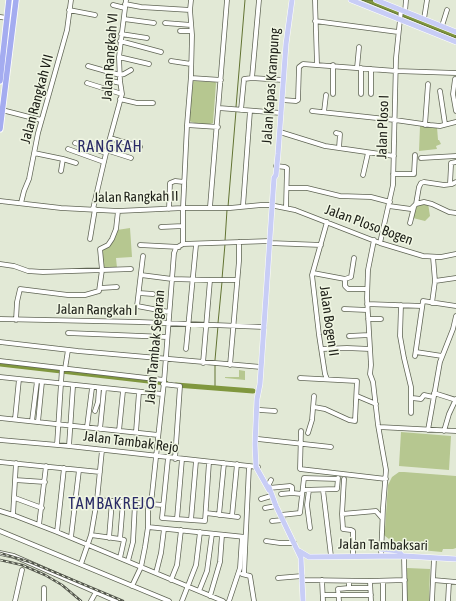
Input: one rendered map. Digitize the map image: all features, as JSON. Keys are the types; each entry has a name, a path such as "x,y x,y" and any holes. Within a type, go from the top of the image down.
{"highway":[{"path":"0,81 2,51 10,0"},
{"path":"0,129 16,0"}],"main road":[{"name":"Jalan Kapas Krampung","path":"257,467 260,391 270,242 277,178 276,166 280,132 283,80 292,0"},
{"path":"351,0 456,41"},
{"path":"379,1 392,4 402,11 456,32"},
{"name":"Jalan Kapas Krampung","path":"260,391 257,399 255,444 257,467 269,488 271,496 297,550 302,566 303,601"},
{"path":"381,549 399,551 403,556"},
{"path":"297,550 309,556 302,566"},
{"name":"Jalan Tambaksari","path":"309,556 403,556 456,559"}],"street":[{"name":"Jalan Rangkah VII","path":"21,203 29,179 41,120 67,30 71,0"},
{"path":"183,244 186,125 191,78 191,0"},
{"path":"210,207 228,0"},
{"path":"252,78 259,0"},
{"path":"315,0 317,64"},
{"name":"Jalan Ploso I","path":"380,243 390,204 393,185 398,32 399,18 406,0"},
{"path":"424,19 427,0"},
{"path":"113,5 125,4 141,7 190,10"},
{"name":"Jalan Rangkah VI","path":"90,240 94,209 106,152 122,94 119,57 125,4"},
{"path":"69,10 95,15"},
{"path":"442,26 447,10"},
{"path":"0,17 7,18"},
{"path":"124,19 154,23"},
{"path":"315,21 398,32"},
{"path":"165,22 191,25"},
{"path":"180,31 191,31"},
{"path":"121,34 147,38"},
{"path":"120,41 161,52"},
{"path":"359,47 361,94"},
{"path":"119,57 149,64"},
{"path":"171,61 191,64"},
{"path":"282,100 298,100 300,65 317,64 396,71 456,73"},
{"path":"333,65 333,94"},
{"path":"88,66 120,75 130,70"},
{"path":"371,69 371,94"},
{"path":"191,78 221,80"},
{"path":"238,110 244,79 252,78 283,80"},
{"path":"455,79 453,94 456,111"},
{"path":"108,80 120,84"},
{"path":"87,83 122,94"},
{"path":"425,125 428,84"},
{"path":"440,91 445,124"},
{"path":"324,112 326,95"},
{"path":"120,100 137,103 153,103"},
{"path":"219,108 281,113"},
{"path":"2,110 41,120"},
{"path":"243,206 250,111"},
{"path":"312,111 437,126 456,122"},
{"path":"186,125 218,127"},
{"path":"280,132 321,145 394,156"},
{"path":"336,133 340,134 339,148"},
{"path":"110,138 140,147"},
{"path":"74,143 131,158"},
{"path":"68,149 104,162"},
{"path":"34,153 76,163"},
{"path":"363,175 368,153"},
{"path":"393,174 414,174 415,155"},
{"path":"421,158 456,156"},
{"path":"61,171 64,159"},
{"path":"450,184 451,163 456,162"},
{"path":"276,166 287,168 286,207"},
{"path":"169,209 170,183 175,181 184,182"},
{"path":"410,223 421,183 424,182 438,185 456,182"},
{"path":"287,188 307,188 340,196 371,197 406,209 422,202 429,203 449,212 456,213"},
{"name":"Jalan Rangkah II","path":"0,201 61,208 118,211 273,206"},
{"name":"Jalan Ploso Bogen","path":"273,206 286,207 380,243 424,256 433,257 456,254"},
{"path":"16,320 17,302 20,289 68,295 82,295 98,292 100,288 102,270 100,249 108,245 112,239 116,229 118,211"},
{"name":"Jalan Bogen II","path":"327,222 312,273 325,374 327,379"},
{"path":"161,227 183,226"},
{"path":"374,240 369,262 367,310 370,374 373,382 386,466 381,556"},
{"path":"140,245 179,247 183,244 196,245 225,242 270,242 321,245"},
{"path":"230,364 239,242"},
{"path":"186,349 196,245"},
{"name":"Jalan Tambak Segaran","path":"132,586 141,567 148,527 149,504 156,457 162,394 174,253 179,247"},
{"path":"143,256 137,306 169,312"},
{"path":"432,303 435,281 433,257"},
{"path":"312,273 345,279 350,278 352,276 354,258"},
{"path":"0,264 14,266 28,271 43,272 131,269"},
{"path":"141,276 192,280 237,280"},
{"path":"435,281 456,278"},
{"path":"345,279 348,289 367,289"},
{"path":"203,363 210,280"},
{"path":"100,288 117,287"},
{"path":"139,293 154,294"},
{"path":"367,304 401,305 432,303 456,306"},
{"path":"423,304 415,354 442,356"},
{"path":"401,305 400,336 404,358 411,382 411,414"},
{"path":"344,309 367,310"},
{"path":"428,430 442,356 455,330 456,316"},
{"path":"368,319 381,318"},
{"name":"Jalan Rangkah I","path":"0,319 264,327"},
{"path":"68,333 167,337"},
{"path":"349,336 369,335"},
{"path":"0,346 0,342 68,350 262,368"},
{"path":"322,349 370,349"},
{"path":"57,445 61,384 68,350"},
{"path":"0,361 182,384"},
{"path":"0,377 92,388 162,394"},
{"path":"300,378 357,381 355,421 349,420 325,409 314,407"},
{"path":"15,420 19,379"},
{"path":"32,421 40,382"},
{"path":"38,422 40,382"},
{"path":"163,382 173,385 182,384"},
{"path":"175,459 182,384"},
{"path":"69,446 73,386"},
{"path":"87,427 92,388"},
{"path":"95,411 102,389"},
{"path":"100,429 102,389"},
{"path":"119,431 124,391"},
{"path":"136,432 139,392"},
{"path":"412,398 421,399 425,395 434,395 456,400 448,416 444,431"},
{"path":"308,433 314,407 314,396"},
{"path":"357,396 376,404"},
{"path":"260,410 275,410"},
{"path":"0,418 158,435"},
{"path":"379,427 456,431 456,425"},
{"path":"302,431 300,469 386,480"},
{"path":"258,439 332,447"},
{"name":"Jalan Tambak Rejo","path":"0,440 69,446 156,457 257,467"},
{"path":"81,564 91,535 97,500 102,450"},
{"path":"168,458 162,518 205,521 209,462"},
{"path":"177,519 182,459"},
{"path":"191,520 196,461"},
{"path":"0,462 100,472"},
{"path":"13,515 16,463"},
{"path":"219,515 224,463"},
{"path":"232,516 236,464"},
{"path":"39,525 46,466"},
{"path":"229,601 240,567 249,466"},
{"path":"57,532 64,468"},
{"path":"71,538 79,470"},
{"path":"281,494 309,490 337,489 338,473"},
{"path":"272,521 300,513 304,478 338,479"},
{"path":"344,479 342,514 343,530 353,531 353,556"},
{"path":"16,480 45,482"},
{"path":"271,480 269,488 290,486 292,487 292,493"},
{"path":"309,490 308,505 310,528"},
{"path":"323,490 331,556"},
{"path":"261,499 271,496"},
{"path":"15,498 42,508"},
{"path":"97,500 163,505"},
{"path":"109,538 112,501"},
{"path":"120,558 123,502"},
{"path":"128,561 133,542 135,503"},
{"path":"265,508 276,506"},
{"path":"0,511 57,532 223,601"},
{"path":"342,514 376,511 382,518"},
{"path":"206,513 238,517"},
{"path":"148,527 243,537"},
{"path":"156,573 161,553 164,529"},
{"path":"172,580 177,565 181,530"},
{"path":"0,531 169,601"},
{"path":"182,601 196,565 200,532"},
{"path":"199,592 207,571 212,534"},
{"path":"91,535 133,542"},
{"path":"210,596 220,562 222,535"},
{"path":"243,537 244,574"},
{"path":"266,541 294,543"},
{"path":"0,553 14,556 96,592 110,600 116,601"},
{"path":"403,556 405,601"},
{"path":"432,601 434,558"},
{"path":"15,601 22,570"},
{"path":"238,572 250,576 254,601"},
{"path":"278,578 349,581 405,580"},
{"path":"322,580 323,601"},
{"path":"433,580 456,582"},
{"path":"349,581 349,588"},
{"path":"370,581 371,601"},
{"path":"383,581 383,601"},
{"path":"448,601 450,582"},
{"path":"44,588 44,601"},
{"path":"339,601 338,588 370,588"},
{"path":"91,601 96,592"},
{"path":"323,595 371,595"}],"shaded area":[{"path":"362,0 371,0 456,34 456,38"},
{"path":"193,81 216,83 213,123 198,124 189,121"},
{"path":"420,126 437,127 438,140 441,144 436,146 437,149 419,151"},
{"path":"428,203 430,216 425,221 413,218 419,204"},
{"path":"130,228 132,257 116,258 117,268 103,270 101,249 107,247 117,230"},
{"path":"239,370 245,371 245,380 225,378 239,377"},
{"path":"401,432 451,436 449,470 399,466"},
{"path":"399,472 456,476 456,548 443,549 442,552 410,549 410,547 397,545 382,532 385,529 388,485 392,477"},
{"path":"407,568 430,569 429,601 407,601"}],"waterway":[{"path":"236,107 245,0"},
{"path":"228,207 236,111"},
{"path":"225,241 227,210"},
{"path":"222,279 225,244"},
{"path":"218,323 222,282"},
{"path":"215,360 218,326"},
{"path":"0,364 166,383"},
{"path":"215,364 215,387"},
{"path":"176,385 253,391"}],"railway":[{"path":"0,553 30,562 123,601"},
{"path":"0,560 22,565 45,575 62,585 81,601"}],"district":[{"name":"RANGKAH","path":"110,147"},
{"name":"TAMBAKREJO","path":"112,504"}]}
